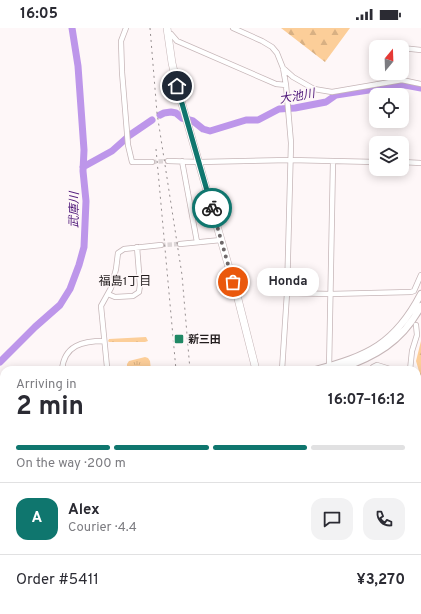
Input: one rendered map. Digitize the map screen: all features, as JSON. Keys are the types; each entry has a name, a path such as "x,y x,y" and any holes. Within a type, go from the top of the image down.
{"highway":[{"path":"167,30 172,63 255,366"}],"main road":[{"path":"334,366 363,355 386,340 405,321 421,294"},
{"path":"348,366 380,352 390,344 410,325 421,306"}],"street":[{"path":"126,28 121,41 128,145 132,162 152,162"},
{"path":"234,28 262,41 272,47 277,53 283,68 288,99 291,143 287,293 282,366"},
{"path":"167,30 177,42 276,84 286,85"},
{"path":"409,49 421,50"},
{"path":"283,68 293,77 314,90 332,92 402,80 421,84"},
{"path":"168,161 198,162 290,160 369,162"},
{"path":"182,161 197,242"},
{"path":"329,366 333,161"},
{"path":"409,162 421,162"},
{"path":"180,244 221,240"},
{"path":"107,366 101,306 108,294 115,274 118,254 124,249 161,245"},
{"path":"108,294 116,297 133,296 139,292 140,284 137,248"},
{"path":"287,293 330,294 411,292 414,290 421,275"},
{"path":"410,366 412,351 417,335 416,326"},
{"path":"63,366 64,358 71,349 87,342 104,341"}],"green space":[{"path":"281,28 350,28 325,62"},
{"path":"146,337 148,341 145,342 108,341 109,339"},
{"path":"421,341 421,366 417,366 416,361"},
{"path":"145,357 150,361 151,366 127,366 129,361"}],"waterway":[{"name":"武庫川","path":"0,362 35,327 60,305 70,289 84,247 86,201 83,171 84,150 78,66 72,28"},
{"name":"大池川","path":"160,115 171,112 176,113 182,118 193,121 203,129 210,131 246,120 258,120 279,109 295,108 326,102 336,95 405,85 421,88"},
{"name":"大池川","path":"83,167 112,151 130,135 152,120"}],"tunnel":[{"path":"152,162 168,161"},
{"path":"161,245 180,244"}],"railway":[{"path":"150,28 157,113 182,275 190,366"},
{"path":"156,149 176,366"}],"way so far":[{"path":"212,208 233,282"}],"place":[{"name":"Honda","path":"233,282"},
{"name":"新三田","path":"179,339"}],"district":[{"name":"福島1丁目","path":"125,281"}],"route":[{"path":"177,86 212,208"}]}
